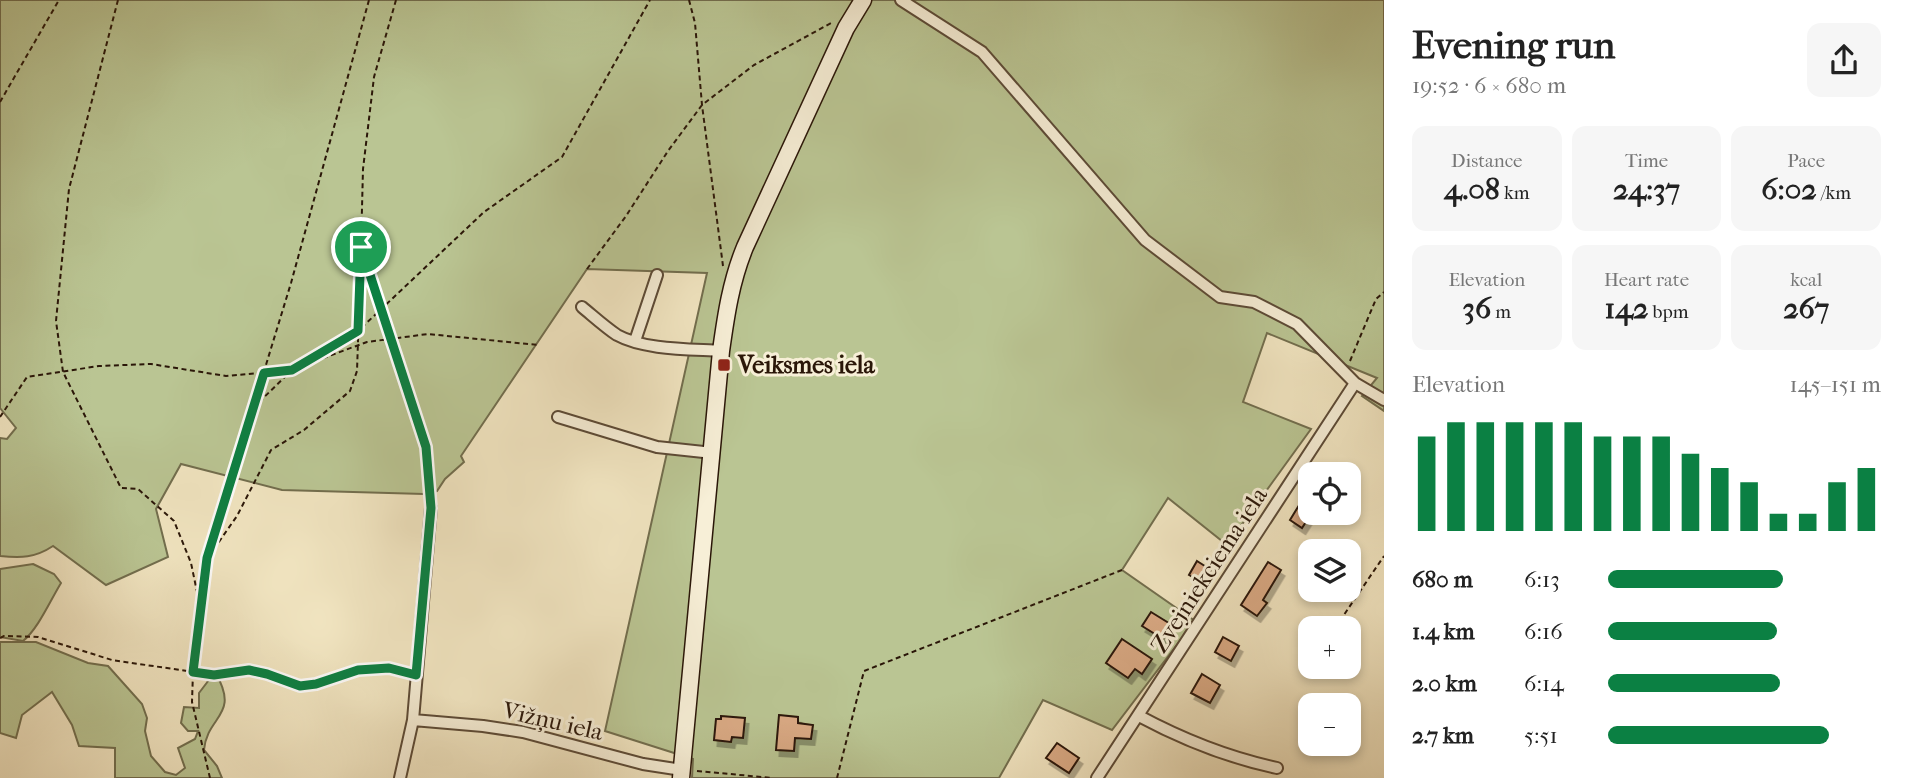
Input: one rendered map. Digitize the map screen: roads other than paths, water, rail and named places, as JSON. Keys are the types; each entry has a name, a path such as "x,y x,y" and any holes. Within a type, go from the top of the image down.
{"main road":[{"path":"681,774 728,301 737,266 841,37 863,0"}],"street":[{"path":"901,0 982,52 1145,240 1220,297 1254,302 1297,324 1355,383 1384,400"},
{"path":"635,341 657,275"},
{"path":"582,307 618,335 635,341 658,346 721,351"},
{"name":"Zvejniekciema iela","path":"1097,778 1355,383"},
{"path":"558,417 657,447 713,453"},
{"path":"400,778 412,720 431,508"},
{"path":"1139,716 1161,728 1255,764 1277,768"},
{"name":"Vižņu iela","path":"412,720 523,732 681,774"}],"place":[{"name":"Veiksmes iela","path":"724,365"}]}
